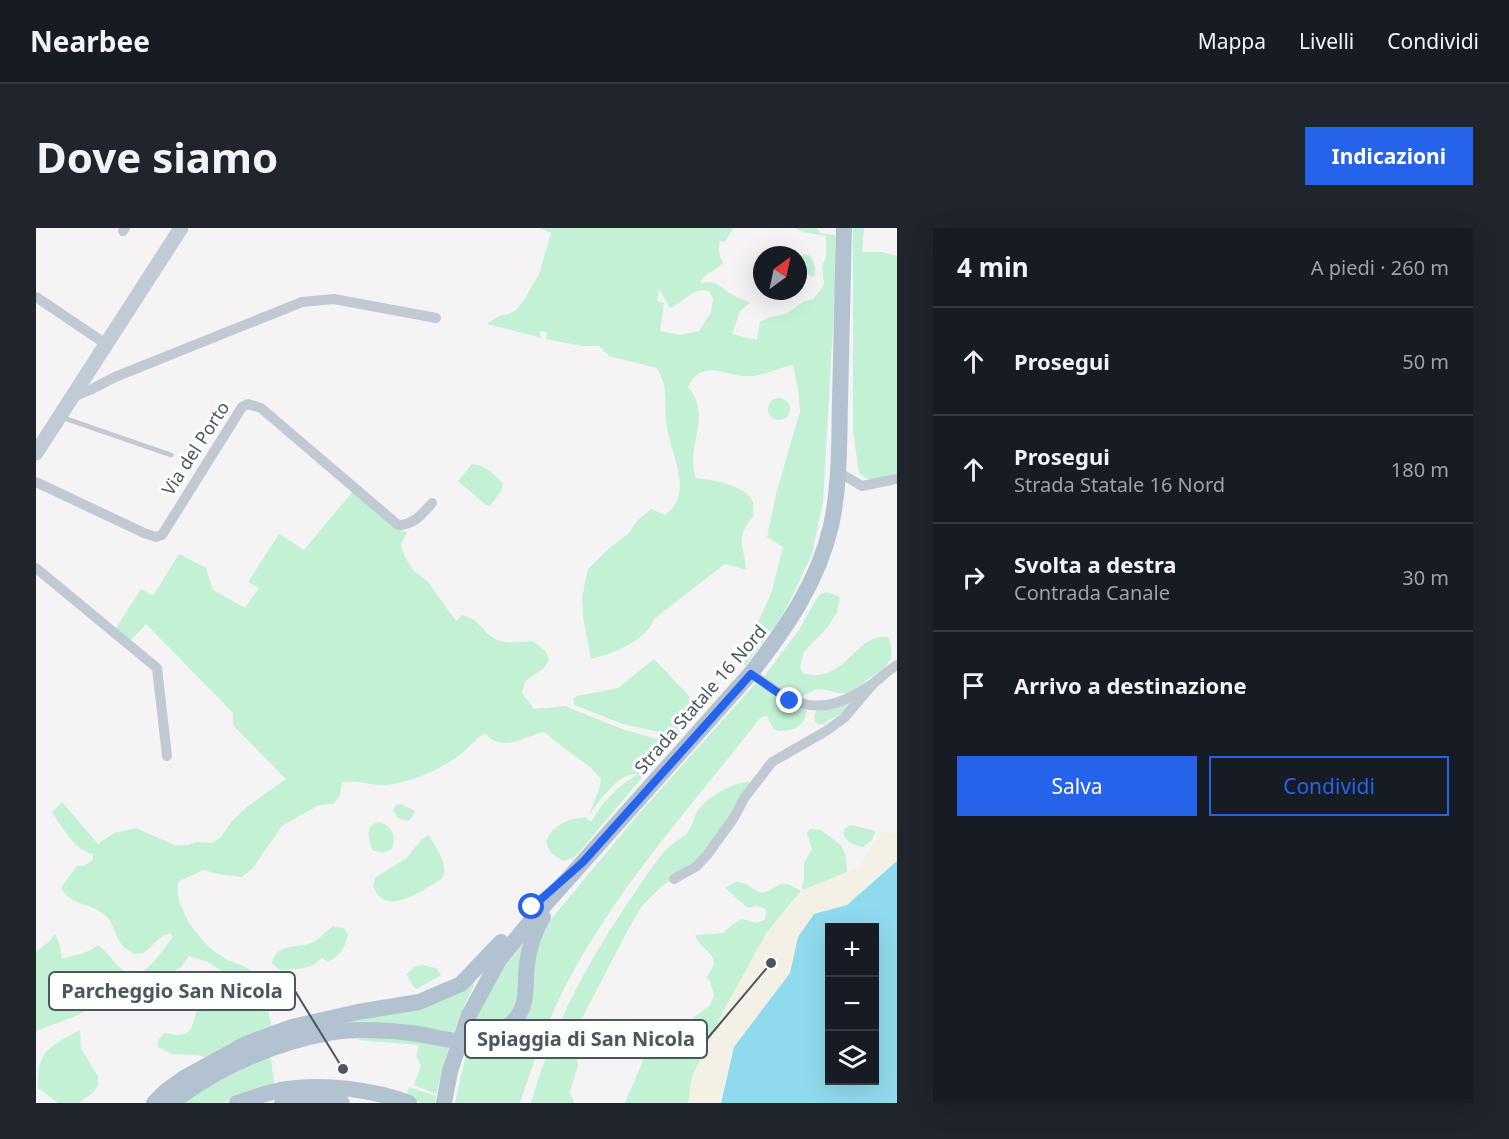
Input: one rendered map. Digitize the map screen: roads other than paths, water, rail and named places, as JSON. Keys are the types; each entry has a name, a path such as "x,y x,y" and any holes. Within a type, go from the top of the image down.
{"main road":[{"name":"Strada Statale 16 Nord","path":"444,1103 450,1071 469,1015 482,987 499,960 556,892 751,674 784,631 804,597 818,566 831,525 838,472 844,228"},
{"path":"154,1103 184,1078 246,1044 292,1027 358,1012 419,1002 461,984 524,914 583,862"},
{"path":"171,1103 210,1076 253,1054 289,1042 331,1033 371,1030 439,1039 489,1040 500,1033 519,1014 525,996 527,964 534,933 556,892"},
{"path":"237,1103 267,1093 309,1087 360,1091 409,1103"},
{"path":"282,1103 308,1101 342,1103"}],"street":[{"path":"36,453 181,228"},
{"path":"36,297 106,344"},
{"path":"73,397 115,377 302,302 334,299 436,318"},
{"name":"Via del Porto","path":"36,482 144,533 156,537 162,535 243,407 248,404 261,408 398,525 407,525 414,521 432,503"},
{"path":"838,472 862,486 897,479"},
{"path":"36,568 156,668 167,756"},
{"path":"751,674 790,701 815,706 844,701 873,684 897,665"},
{"path":"674,879 697,866 707,855 733,819 745,796 772,762 812,740 835,724 858,703 873,684"}],"lane":[{"path":"60,416 171,455"}],"water":[{"path":"897,861 897,1103 721,1103 734,1047 790,973 798,937 814,914 847,905"}],"place":[{"name":"Spiaggia di San Nicola","path":"771,963"},
{"name":"Parcheggio San Nicola","path":"343,1069"}]}
